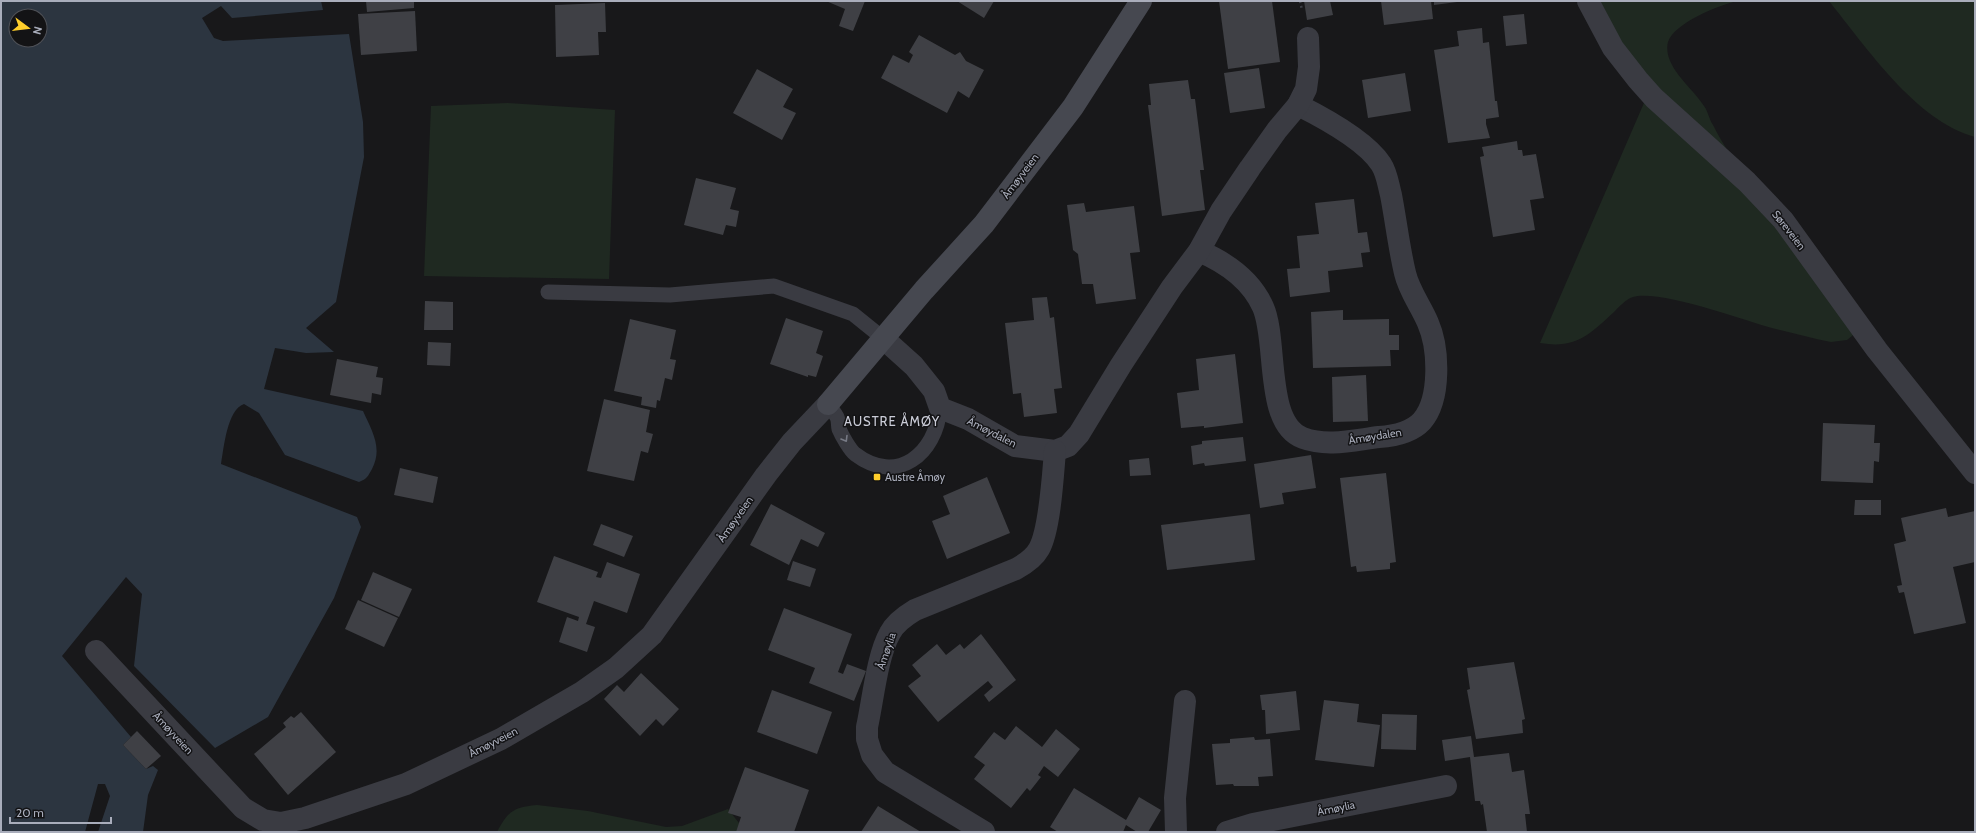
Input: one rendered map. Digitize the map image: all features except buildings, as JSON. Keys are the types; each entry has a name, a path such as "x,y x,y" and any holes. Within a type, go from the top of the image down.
{"main road":[{"name":"Åmøyveien","path":"828,404 924,290 989,218 1073,107 1141,1"}],"street":[{"name":"Søreveien","path":"1588,1 1613,48 1654,98 1747,182 1783,220 1878,350 1975,473"},
{"path":"1055,451 1068,446 1079,434 1121,365 1172,287 1199,250 1221,211 1277,130 1298,104 1306,89 1309,67 1308,38"},
{"name":"Åmøydalen","path":"1199,250 1218,259 1237,273 1254,292 1263,308 1268,326 1278,409 1286,424 1301,438 1317,441 1338,442 1392,436 1409,430 1422,420 1435,390 1437,354 1429,324 1410,289 1405,274 1399,235 1386,173 1380,162 1361,144 1318,115 1298,104"},
{"path":"884,339 914,366 934,391 940,408"},
{"name":"Åmøyveien","path":"96,651 243,808 280,828 406,784 501,739 582,692 616,668 652,635 766,475 792,442 828,404"},
{"name":"Åmøydalen","path":"940,408 968,419 1015,446 1055,451"},
{"name":"Åmøylia","path":"984,832 885,772 872,755 867,739 867,727 881,658 890,633 903,618 915,610 1016,569 1028,562 1039,550 1045,536 1055,451"},
{"path":"1176,832 1175,798 1186,701"},
{"name":"Åmøylia","path":"1227,832 1253,824 1446,786"}],"lane":[{"path":"548,292 670,295 774,286 853,314 884,339"},
{"path":"828,404 837,418 840,430 854,454 873,465 894,467 914,460 930,443 938,423 940,408"}],"shaded area":[{"path":"1586,1 1737,1 1719,6 1698,16 1679,28 1668,42 1667,51 1674,68 1705,108 1721,140 1770,218 1804,259 1864,326 1847,340 1831,342 1772,328 1681,301 1661,297 1645,296 1628,299 1597,327 1573,342 1563,344 1540,343 1647,96"},
{"path":"1829,1 1975,1 1975,137 1953,128 1932,115 1913,99 1876,60"},
{"path":"508,103 615,110 609,279 424,276 431,106"},
{"path":"537,805 588,811 666,827 682,826 728,809 746,832 497,832 512,811 523,807"}],"water":[{"path":"1,1 321,1 323,10 232,18 221,6 202,18 214,38 223,41 349,34 363,122 364,157 336,302 306,328 334,352 306,353 275,348 264,389 363,411 375,440 375,461 367,477 359,482 285,455 259,413 244,404 238,408 230,421 225,439 221,464 357,517 361,527 334,598 268,717 215,748 134,666 142,594 126,577 62,656 131,737 123,745 146,769 153,766 158,770 148,795 143,832 98,832 110,796 105,784 98,784 85,832 1,832"}],"place":[{"name":"Austre Åmøy","path":"877,477"}],"district":[{"name":"AUSTRE ÅMØY","path":"892,421"}]}
